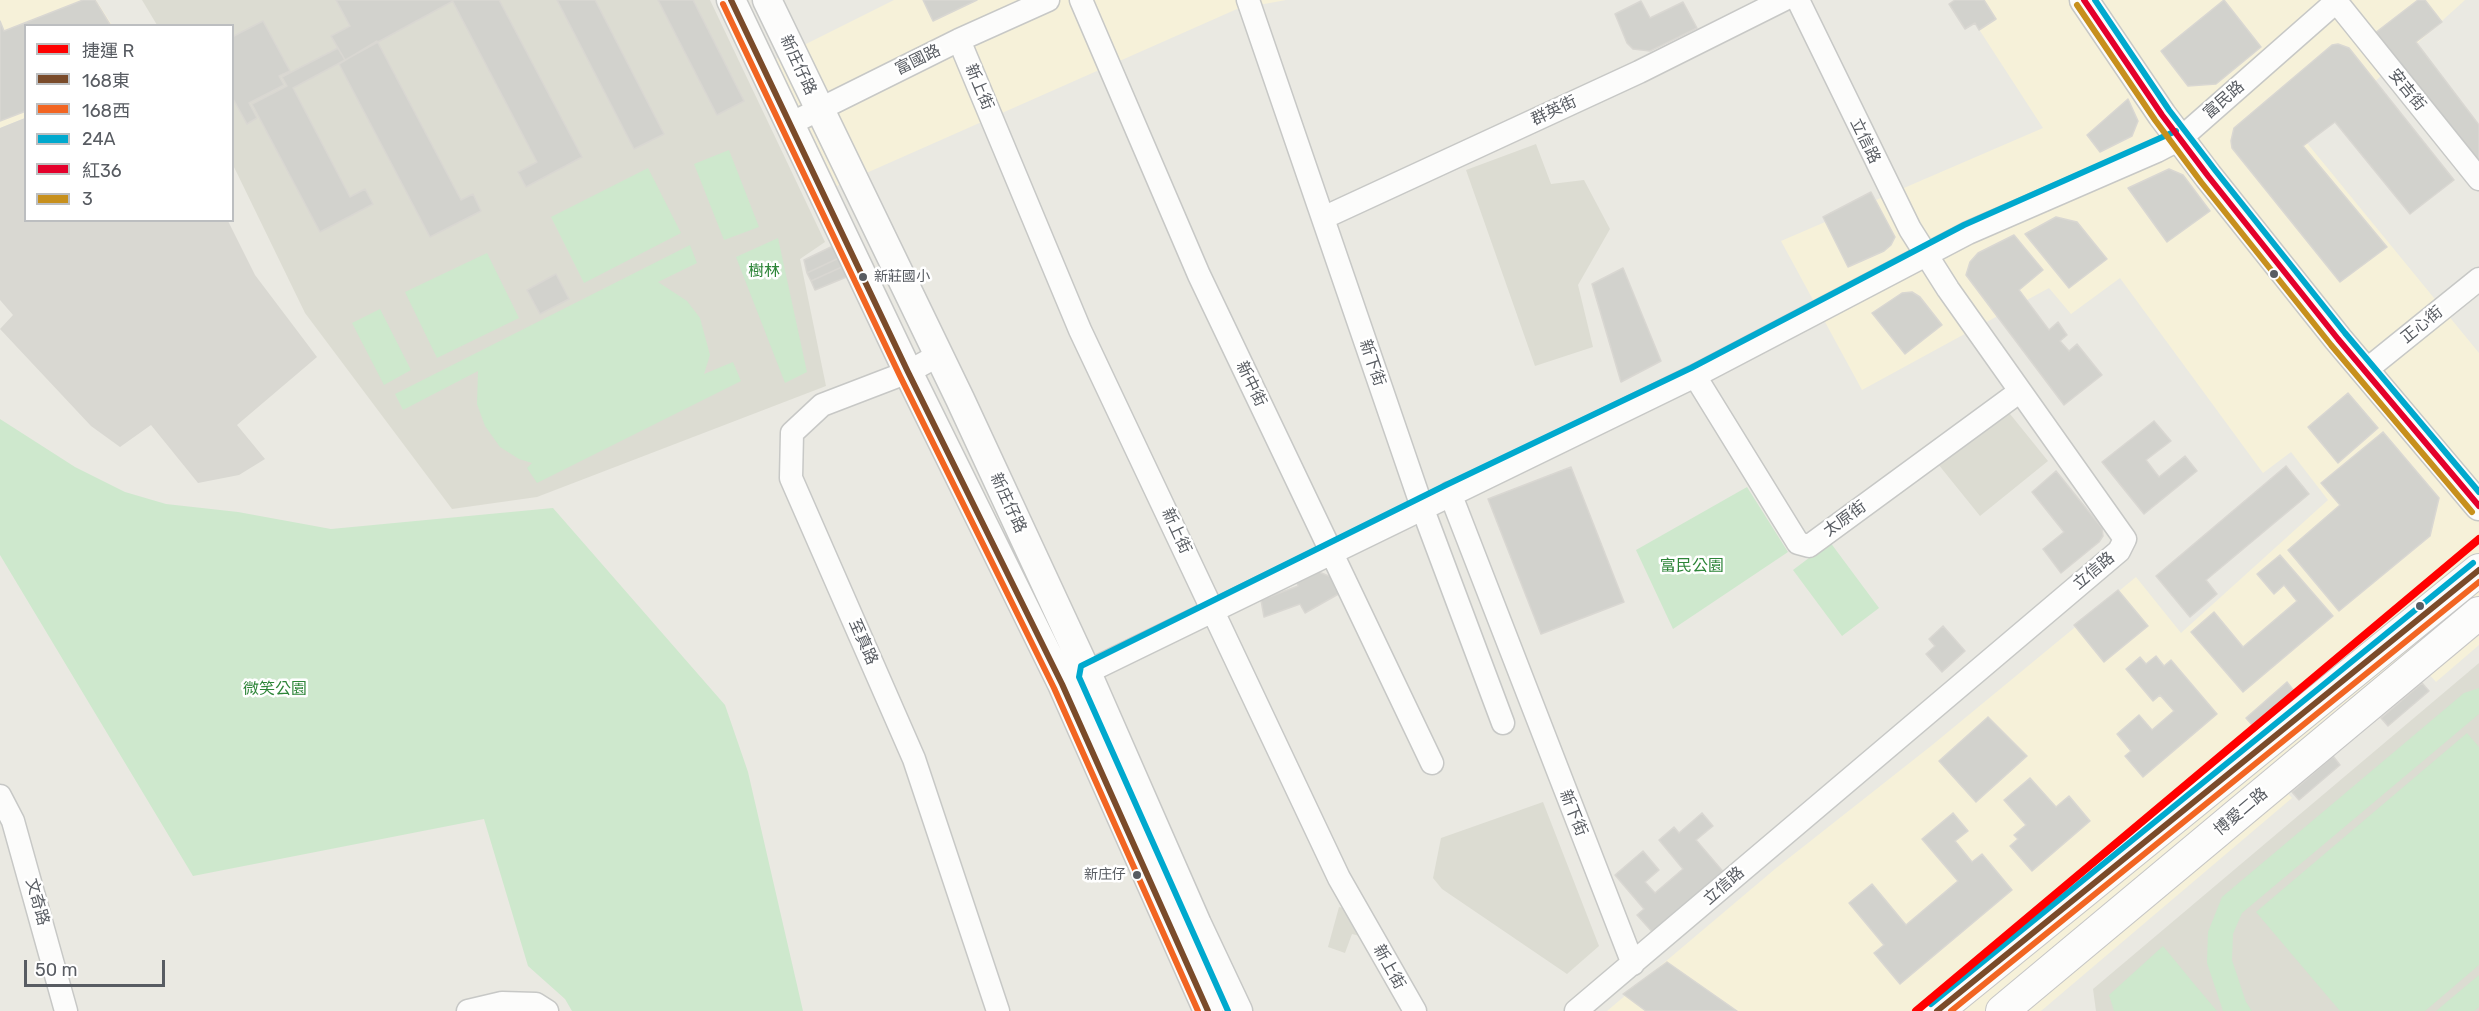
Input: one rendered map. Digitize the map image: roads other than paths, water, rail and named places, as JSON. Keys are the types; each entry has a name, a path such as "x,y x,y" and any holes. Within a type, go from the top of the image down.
{"main road":[{"path":"1937,1011 2479,570"},
{"name":"博愛二路","path":"2002,1011 2479,613"}],"street":[{"name":"新庄仔路","path":"731,0 908,372 1074,679 1238,1011"},
{"name":"新庄仔路","path":"768,0 939,355 1074,679 1208,1011"},
{"name":"富國路","path":"790,124 959,40 1048,0"},
{"name":"新中街","path":"1081,0 1200,275 1432,763"},
{"name":"新下街","path":"1248,0 1422,507 1503,723"},
{"name":"群英街","path":"1323,218 1639,72 1783,0"},
{"name":"立信路","path":"1633,964 2119,550 2125,539 2019,392 1927,256 1857,126 1798,0"},
{"path":"2084,0 2180,139 2365,371 2479,506"},
{"name":"富民路","path":"1074,679 1214,612 1449,493 1695,376 1968,233 2180,139 2336,0"},
{"name":"安吉街","path":"2336,0 2479,179"},
{"name":"新上街","path":"959,40 1080,330 1339,878 1415,1011"},
{"name":"正心街","path":"2365,371 2479,279"},
{"name":"至真路","path":"939,355 908,372 822,405 792,433 791,478 914,759 998,1011"},
{"name":"太原街","path":"1695,376 1798,543 1809,546 2019,392"},
{"name":"新下街","path":"1449,493 1633,964"},
{"name":"文奇路","path":"0,796 13,821 66,1011"},
{"path":"1576,1011 1633,964"},
{"path":"468,1011 502,1003 536,1004 547,1011"}],"metro line":[{"name":"R","path":"1916,1011 2479,539"}],"place":[{"name":"新莊國小","path":"863,277"},
{"name":"新庄仔","path":"1137,875"}],"park label":[{"name":"樹林","path":"764,271"},
{"name":"富民公園","path":"1692,566"},
{"name":"微笑公園","path":"275,689"}]}
